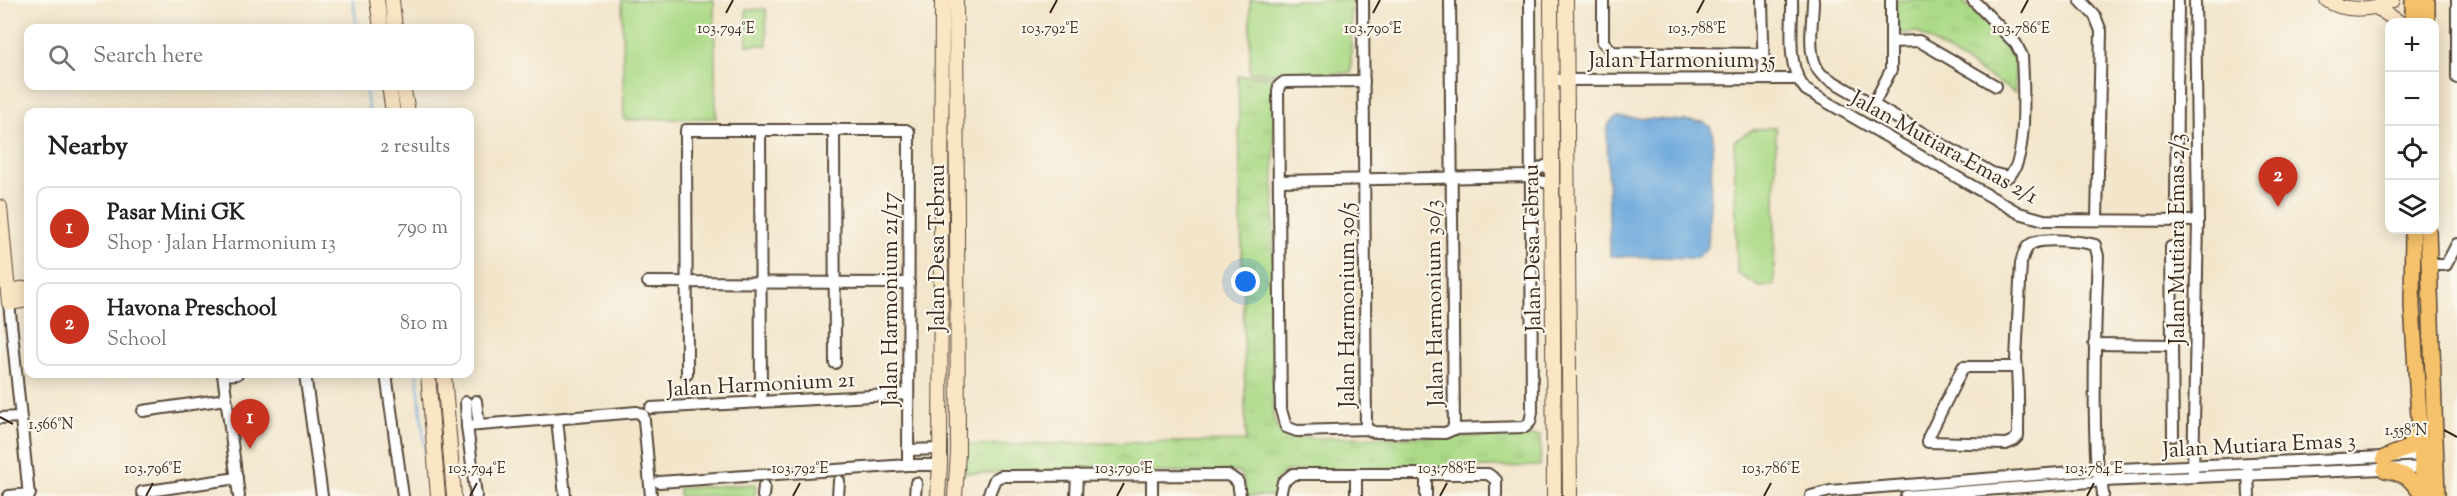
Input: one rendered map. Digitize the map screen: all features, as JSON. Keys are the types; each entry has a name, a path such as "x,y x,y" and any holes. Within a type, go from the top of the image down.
{"main road":[{"path":"377,0 380,24"},
{"path":"392,0 395,24"},
{"name":"Jalan Desa Tebrau","path":"938,496 942,0"},
{"name":"Jalan Desa Tebrau","path":"955,496 958,453 956,0"},
{"name":"Jalan Desa Tebrau","path":"1551,0 1554,496"},
{"name":"Jalan Desa Tebrau","path":"1566,0 1570,496"},
{"path":"2327,0 2338,6 2376,7 2393,0"},
{"path":"2413,0 2413,18"},
{"path":"2427,0 2427,18"},
{"path":"2376,7 2393,18"},
{"path":"390,90 392,108"},
{"path":"404,90 407,108"},
{"path":"0,207 9,297"},
{"path":"2412,234 2412,306 2421,426 2437,496"},
{"path":"2423,496 2429,461 2428,234"},
{"path":"9,297 24,290"},
{"path":"9,297 24,299"},
{"path":"428,378 438,496"},
{"path":"444,378 454,496"},
{"path":"2421,426 2408,448 2385,464 2408,477 2423,496"}],"street":[{"name":"Jalan Harmonium 30/5","path":"1363,0 1366,429"},
{"name":"Jalan Harmonium 30/3","path":"1450,0 1454,429"},
{"path":"1364,81 1284,82 1279,86 1283,421 1286,427 1297,431 1366,429 1374,432 1444,433 1454,429 1525,427 1530,422 1532,412 1530,0"},
{"path":"1603,0 1603,42 1613,52 1763,54"},
{"path":"1762,0 1764,78"},
{"path":"1792,0 1793,62 1798,79"},
{"path":"1813,0 1812,59 1816,69 1822,75 1997,176 2007,177 2018,162 2021,144 2022,56 2016,44 1972,0"},
{"path":"1873,105 1891,70 1891,0"},
{"path":"2080,0 2096,16 2101,31 2097,220"},
{"path":"2176,198 2178,0"},
{"name":"Jalan Mutiara Emas 2/3","path":"2193,473 2198,221 2195,0"},
{"path":"2457,0 2457,78"},
{"path":"1891,42 1919,41 1995,86"},
{"name":"Jalan Harmonium 35","path":"1551,80 1798,79"},
{"name":"Jalan Mutiara Emas 2/1","path":"1798,79 1812,94 2019,213 2044,220 2198,221"},
{"path":"687,374 686,130 834,129 835,363"},
{"name":"Jalan Harmonium 21/17","path":"834,129 901,129 909,132 908,465"},
{"path":"760,130 761,402"},
{"path":"1530,176 1534,171 1552,163"},
{"path":"1280,181 1530,176 1534,180 1552,184"},
{"path":"2017,366 1966,366 1960,371 1928,442 2006,444 2018,436 2017,366 2021,263 2025,250 2033,243 2059,241 2095,245 2098,256 2094,344 2096,459 2103,481 2103,496"},
{"path":"2429,266 2446,265 2457,244"},
{"path":"2170,248 2173,436"},
{"path":"648,282 909,283"},
{"path":"9,297 29,495 9,496"},
{"path":"2094,344 2172,345"},
{"path":"223,378 239,496"},
{"path":"306,378 322,496"},
{"path":"387,378 403,496"},
{"name":"Jalan Harmonium 21","path":"651,408 908,394"},
{"path":"143,411 226,399"},
{"path":"446,404 471,399"},
{"path":"471,399 480,425"},
{"path":"471,399 467,426 476,496"},
{"path":"467,426 637,412 643,415 644,420 651,496"},
{"path":"0,418 20,417"},
{"path":"558,419 565,496"},
{"path":"908,450 940,449"},
{"name":"Jalan Mutiara Emas 3","path":"1906,496 2027,491 2193,473 2429,461"},
{"path":"659,482 908,465 940,465"},
{"name":"Jalan Mutiara Emas 3","path":"1810,496 1830,492 2098,470 2193,473"},
{"path":"2248,470 2249,496"},
{"path":"1280,496 1282,482 1293,474 1488,474 1496,480 1496,496"},
{"path":"1356,474 1356,496"},
{"path":"1426,474 1426,496"},
{"path":"1076,496 1077,475"},
{"path":"1152,475 1152,496"},
{"path":"988,496 995,479 1001,476 1228,475 1238,482 1240,496"},
{"path":"142,492 237,478"},
{"path":"838,496 840,481"},
{"path":"915,496 916,483"}],"green space":[{"path":"622,0 714,0 716,118 624,120"},
{"path":"1250,0 1351,0 1351,73 1250,73"},
{"path":"1896,0 1962,0 2009,47 2015,63 2015,93 1917,32 1903,34 1896,26"},
{"path":"766,9 767,45 747,45 746,10"},
{"path":"1238,76 1274,76 1273,418 1277,428 1291,438 1541,436 1540,466 1287,471 1276,481 1276,496 1245,496 1244,480 1239,472 965,473 965,445 1246,441"},
{"path":"1776,127 1774,285 1760,287 1737,273 1734,141 1752,130"},
{"path":"756,484 755,496 679,496 679,488"}],"water":[{"path":"1617,117 1704,122 1711,128 1713,137 1708,247 1696,258 1610,256 1607,128"}],"waterway":[{"path":"353,0 356,24"},
{"path":"366,90 368,108"},
{"path":"417,378 430,496"}],"place":[{"name":"Havona Preschool","path":"2278,207"},
{"name":"Pasar Mini GK","path":"250,449"}]}
